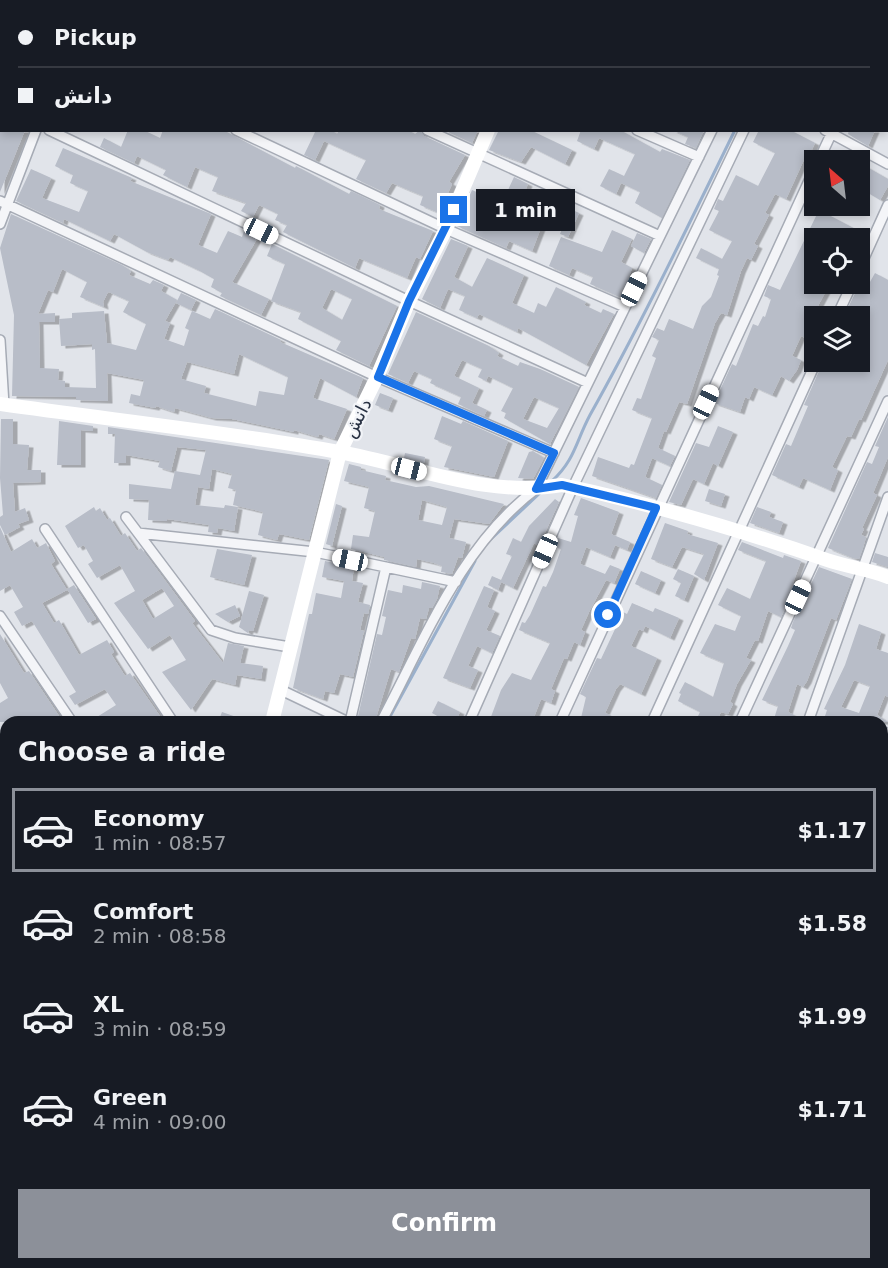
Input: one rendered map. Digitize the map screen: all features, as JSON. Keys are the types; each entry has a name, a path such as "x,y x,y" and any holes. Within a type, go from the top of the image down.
{"street":[{"path":"0,224 4,203 35,132"},
{"path":"53,132 409,301 588,383"},
{"path":"240,132 446,229 625,307"},
{"path":"431,132 660,236"},
{"name":"دانش","path":"274,716 340,452 378,377 409,301 446,229 487,132"},
{"path":"642,132 699,157"},
{"path":"384,716 456,582 484,538 513,506 536,489 711,132"},
{"path":"472,716 568,486 743,132"},
{"path":"823,150 830,132 888,164"},
{"path":"563,716 656,508 804,191"},
{"path":"4,203 378,377 554,453"},
{"path":"870,245 888,206"},
{"path":"0,340 2,404 340,452 454,481 536,489 568,486 739,529 888,577"},
{"path":"655,716 811,372"},
{"path":"743,716 888,401"},
{"path":"810,716 888,497"},
{"path":"126,517 211,630 235,638 290,647"},
{"path":"45,529 169,716"},
{"path":"138,533 315,552 456,582"},
{"path":"350,716 386,567"},
{"path":"0,616 68,716"},
{"path":"281,690 336,716"}],"building":[{"path":"0,132 24,132 0,192"},
{"path":"127,132 147,132 160,138 162,132 227,132 349,194 351,191 380,205 379,209 433,231 420,259 416,257 407,278 359,258 355,268 283,232 287,225 275,220 278,214 259,205 253,217 241,211 246,203 212,191 218,177 195,167 187,187 163,175 166,170 137,156 134,163 100,147 104,138 121,147"},
{"path":"315,132 337,134 338,132 412,132 415,134 421,132 424,136 465,155 449,182 452,184 439,213 420,205 423,196 392,183 386,193 356,179 366,160 324,141 315,160 304,155"},
{"path":"448,132 477,132 472,143"},
{"path":"498,132 534,132 572,150 565,164 531,147 521,162 489,150"},
{"path":"580,132 624,132 660,152 662,149 690,160 662,218 635,203 640,192 621,183 616,194 600,186 609,169 624,176 635,154 599,138 594,149 577,141"},
{"path":"677,132 703,132 696,148 685,144 688,137"},
{"path":"758,132 794,132 815,143 812,150 804,150 804,159 786,199 775,194 765,213 769,215 754,244 758,246 751,260 747,258 741,271 727,315 721,313 715,323 687,404 679,402 666,432 664,431 658,448 675,456 670,466 652,458 645,477 662,485 656,498 592,476 598,457 629,468 631,464 634,465 652,418 632,410 637,398 641,399 656,358 652,356 659,340 652,337 657,328 664,331 669,319 693,329 702,306 711,297 719,276 717,275 719,269 696,258 701,248 722,259 732,241 709,230 719,211 714,209 718,199 723,201 736,175 758,186 775,153 753,142"},
{"path":"848,132 874,132 868,146 848,134"},
{"path":"63,148 132,178 130,181 211,214 198,245 217,253 228,231 242,237 244,231 258,237 232,282 269,299 261,315 220,296 222,293 211,287 214,279 198,270 170,257 168,260 147,252 114,234 110,241 64,219 63,223 16,201 31,169 51,178 42,198 79,212 88,191 70,183 73,175 55,166"},
{"path":"870,169 888,179 888,186 880,200 870,194"},
{"path":"514,177 528,184 525,191 552,199 532,251 509,241 506,248 457,226 472,190 502,203"},
{"path":"570,209 579,213 568,237 560,234"},
{"path":"11,214 122,265 131,271 129,275 150,284 153,280 164,285 161,291 177,300 165,321 170,323 164,339 184,346 189,330 185,328 192,311 210,319 215,309 281,340 280,342 363,378 356,397 320,378 313,398 347,409 334,439 319,434 318,437 294,430 294,432 232,419 212,418 175,408 174,412 156,406 155,408 129,403 131,394 140,396 144,380 107,373 108,401 76,400 76,397 12,396 14,315 0,248","holes":["62,269 87,282 80,297 104,307 103,302 108,292 111,293 129,301 123,312 146,324 136,350 107,343 104,311 72,313 72,318 59,319 61,346 92,344 92,350 95,349 96,388 65,387 65,381 58,380 59,369 40,368 39,322 55,322 55,313 38,314 48,290 53,292","239,354 288,377 284,395 259,391 256,406 204,393 206,386 181,379 187,362 234,374"]},
{"path":"816,216 831,216 854,228 810,228"},
{"path":"612,230 632,239 621,262 632,268 622,298 590,284 593,277 572,268 569,275 549,266 561,237 602,252"},
{"path":"637,233 651,239 644,253 631,246"},
{"path":"451,239 468,246 454,277 472,287 487,258 524,275 512,303 534,313 538,303 546,307 556,287 586,302 584,305 601,313 603,309 614,314 586,365 518,328 517,332 479,314 477,318 459,310 465,296 448,289 440,308 422,299"},
{"path":"804,241 804,294 824,294 818,306 804,306 804,337 801,336 792,356 801,360 797,370 789,381 781,376 772,395 754,387 749,399 745,397 740,412 714,403 732,364 736,366 753,324 758,326 763,316 765,317 771,299 764,296 768,285 780,290"},
{"path":"272,244 397,306 369,366 336,350 341,341 298,319 301,312 271,301 285,264 267,256","holes":["331,289 352,299 342,320 322,308"]},
{"path":"875,273 888,280 888,360 861,420 859,419 851,437 847,436 832,467 838,470 830,490 803,478 799,487 772,475 786,444 791,446 808,406 804,405 819,372 870,372 870,306 849,306 855,294 870,294 870,282"},
{"path":"181,293 196,300 191,310 176,303"},
{"path":"416,312 489,346 499,353 497,356 518,366 520,362 579,387 550,444 504,418 506,413 501,411 513,388 488,376 486,381 478,377 482,369 462,360 454,376 479,388 472,403 487,410 484,416 458,404 461,397 430,383 432,379 414,371 408,383 388,374","holes":["534,397 559,408 547,428 523,419"]},
{"path":"380,393 393,398 388,410 375,405"},
{"path":"442,416 461,424 463,421 508,441 494,477 444,467 452,446 434,439"},
{"path":"888,417 888,457 873,493 877,495 862,528 864,529 861,535 866,537 863,548 859,559 853,558 828,548 867,462 872,464 879,447 875,446"},
{"path":"1,419 13,419 13,444 29,445 27,470 41,470 41,482 13,483 15,512 25,508 29,520 18,524 20,527 5,535 0,525 0,517 3,515 0,478"},
{"path":"59,421 93,426 93,431 81,430 81,465 57,465"},
{"path":"718,426 733,432 718,466 713,463 704,484 693,479 681,505 669,502 696,443 709,447"},
{"path":"108,427 329,460 309,540 279,534 277,540 258,535 263,512 233,505 236,490 228,488 232,474 212,469 209,489 198,487 195,505 238,507 234,531 218,528 217,533 208,532 209,525 167,519 167,521 148,520 149,500 129,499 129,484 171,489 175,471 200,475 206,450 177,447 171,471 158,467 160,461 126,455 126,463 114,463 115,434 108,434"},
{"path":"533,451 544,458 533,479 518,478 529,452"},
{"path":"405,453 425,457 424,463 404,458"},
{"path":"349,464 361,467 361,470 386,476 385,480 416,487 429,486 504,504 489,524 454,519 449,538 466,542 462,558 458,557 452,574 441,572 442,566 434,563 417,559 416,567 351,549 353,535 369,537 375,511 364,508 369,487 344,481","holes":["422,500 447,507 442,525 418,520"]},
{"path":"709,489 725,494 721,506 705,501"},
{"path":"581,498 619,512 611,534 630,542 627,550 615,545 610,557 586,547 580,564 605,574 610,565 620,569 614,583 606,580 589,612 581,630 585,632 580,645 574,642 567,659 564,658 551,689 555,691 551,703 541,699 534,716 491,716 501,690 512,673 531,680 550,643 519,630 522,622 525,623 530,615 543,586 546,587 553,572 561,549 554,546 558,538 571,542 578,516 574,515"},
{"path":"555,499 559,502 539,546 534,543 513,588 501,582 498,590 488,585 492,576 501,580 512,556 506,554 513,538 521,542 529,526"},
{"path":"336,504 342,506 332,546 326,544"},
{"path":"94,507 96,511 100,508 107,520 110,518 121,536 125,533 137,551 141,548 195,621 192,623 223,663 228,643 244,646 240,663 263,666 261,679 237,675 235,685 212,679 191,710 162,672 186,660 170,635 148,649 114,603 135,591 120,565 97,578 88,564 93,561 84,545 78,548 65,526","holes":["162,588 174,606 153,619 142,600"]},
{"path":"757,507 771,512 769,517 783,522 779,533 750,523"},
{"path":"665,523 688,531 687,534 718,543 704,580 694,574 704,554 682,547 672,567 651,559"},
{"path":"0,527 11,552 32,539 37,548 46,543 55,561 51,564 67,590 42,603 54,623 59,620 79,655 107,640 114,652 111,654 125,676 130,673 160,716 99,716 116,705 105,689 75,705 69,696 76,692 32,621 22,626 14,612 23,607 10,585 0,591"},
{"path":"742,542 783,558 784,555 801,561 793,583 796,585 781,617 768,611 758,641 755,640 746,658 751,660 737,684 730,702 733,704 728,714 721,712 719,716 698,716 700,712 678,701 681,694 679,693 685,682 713,697 724,663 700,653 715,624 735,631 741,616 718,605 727,588 750,599 766,561 738,550"},
{"path":"217,549 252,555 244,585 210,577"},
{"path":"875,553 888,557 888,567 872,562"},
{"path":"325,561 354,567 352,581 363,583 358,602 370,605 368,614 364,613 360,630 364,631 353,677 340,674 334,693 325,691 323,699 293,688 309,614 312,614 316,593 341,598 344,581 322,577"},
{"path":"819,567 852,579 836,620 831,618 807,681 803,687 797,684 788,712 794,716 775,716 778,706 762,700 795,630 791,628"},
{"path":"678,569 694,576 684,600 675,596 681,583 673,579"},
{"path":"641,571 661,580 655,593 635,584"},
{"path":"422,582 440,586 437,599 432,608 429,608 426,619 420,618 415,639 411,638 399,672 391,669 377,716 358,716 377,634 382,635 386,617 382,616 388,590 402,593 403,585 421,589"},
{"path":"74,585 96,619 88,623 67,589"},
{"path":"484,586 494,590 487,607 495,611 486,630 500,636 492,653 477,646 468,666 478,670 470,688 443,678"},
{"path":"249,591 264,595 253,631 249,630 248,633 239,627"},
{"path":"632,603 653,612 655,608 679,618 670,638 645,626 643,631 639,629 631,646 657,658 641,694 620,684 605,713 612,716 581,716 586,697 580,694 597,658 601,659 623,612 627,614"},
{"path":"235,605 240,616 228,622 215,614"},
{"path":"859,624 881,632 876,649 888,653 888,697 885,695 879,716 825,716 827,710 824,709 845,665","holes":["854,680 870,686 859,713 841,707"]},
{"path":"0,634 24,673 29,671 59,716 0,716 0,703 8,698 0,683"},
{"path":"438,701 460,712 458,716 437,716 432,713"},
{"path":"222,712 234,716 220,716"}],"waterway":[{"path":"552,481 570,458 734,132"},
{"path":"491,539 541,492"},
{"path":"390,716 475,561"}],"route":[{"path":"454,210 409,301 378,377 554,453 536,489 562,485 656,508 608,615"}]}
